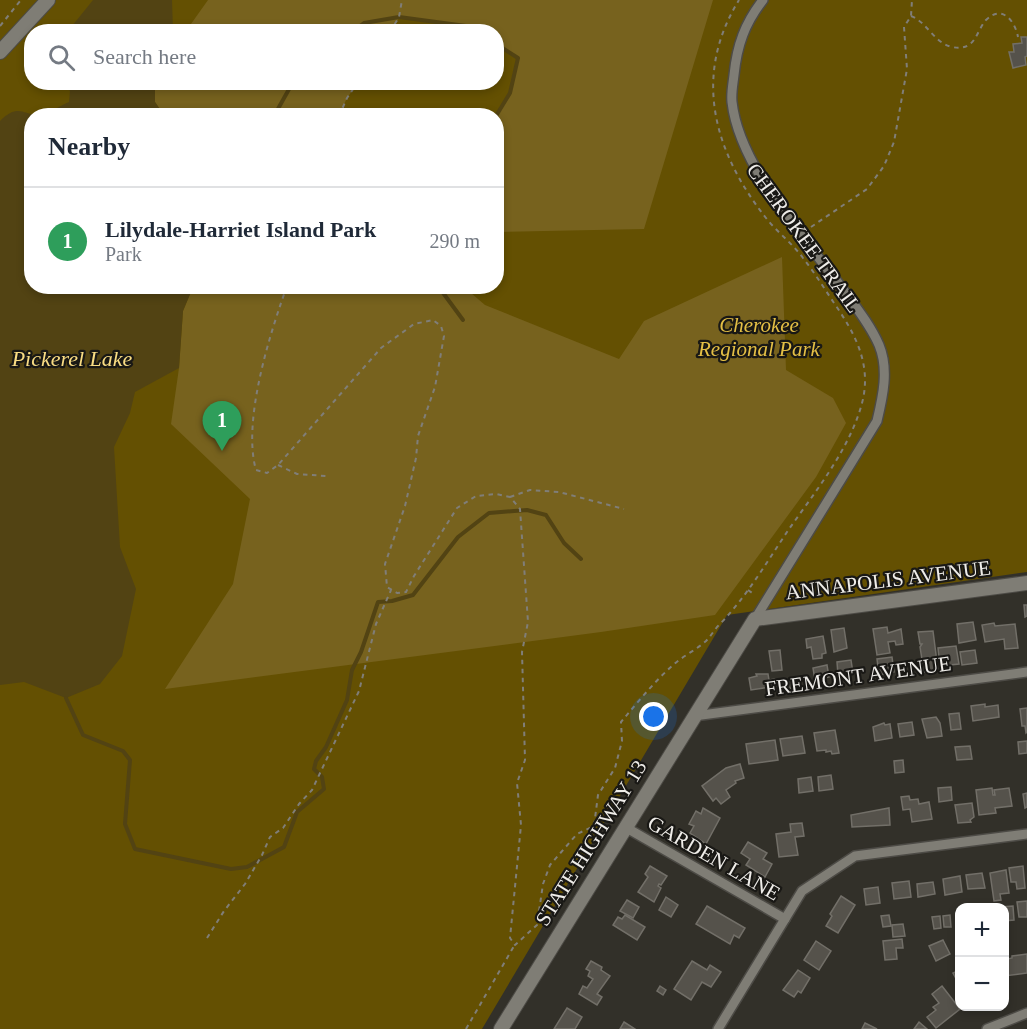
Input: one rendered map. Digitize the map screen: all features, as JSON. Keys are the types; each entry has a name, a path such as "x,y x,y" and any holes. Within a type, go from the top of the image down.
{"street":[{"path":"26,24 48,0"},
{"path":"755,619 877,421 885,384 879,347 859,312 752,163 738,132 732,102 736,54 749,17 763,0"},
{"path":"0,52 24,26"},
{"name":"ANNAPOLIS AVENUE","path":"755,619 1027,583"},
{"name":"STATE HIGHWAY 13","path":"501,1029 755,619"},
{"name":"FREMONT AVENUE","path":"694,716 1027,672"},
{"name":"GARDEN LANE","path":"625,827 785,919"},
{"path":"718,1029 802,891 855,856 1027,834"},
{"path":"987,1029 1027,1013"}],"path":[{"path":"0,26 21,0"},
{"path":"395,24 399,17 402,0"},
{"name":"CHEROKEE TRAIL","path":"515,945 537,925 540,897 550,865 577,834 594,826 598,795 615,768 622,741 621,722 670,667 689,651 705,642 748,590 852,432 863,398 865,381 860,348 849,324 803,257 764,216 740,180 720,138 714,98 714,68 725,26 739,0"},
{"path":"811,227 867,189 884,165 894,142 907,69 904,27 911,16 912,0"},
{"path":"911,16 921,20 941,42 952,47 971,43 978,36 986,20 995,15 1004,15 1012,19 1018,37"},
{"path":"343,108 352,90"},
{"path":"284,294 275,320 253,423 253,460 256,470 267,473 278,465 381,348 414,324 433,320 441,326 444,336 435,387 418,436 416,458 405,506 385,564 387,588 397,593 406,592 457,508 476,495 496,494 510,497 530,490 559,492 624,509"},
{"path":"278,465 297,474 326,476"},
{"path":"466,1029 515,945 510,938 521,825 517,783 525,760 522,652 528,622 520,509 510,497"},
{"path":"207,938 245,884 270,837 283,828 299,804 312,790 359,691 376,624 391,590"},
{"path":"748,590 755,595"}],"green space":[{"name":"Cherokee Regional Park","path":"0,0 1027,0 1027,572 727,615 482,1029 0,1029"},
{"path":"208,0 713,0 644,229 504,232 504,108 500,108 510,93 518,58 504,49 504,24 451,24 400,17 395,24 191,24"},
{"path":"155,90 353,90 342,108 159,108 155,102"},
{"name":"Cherokee Regional Park","path":"782,257 786,370 833,398 846,423 816,477 715,615 165,689 233,584 250,499 171,424 179,368 183,311 190,294 472,294 485,305 619,359 644,321"}],"water":[{"path":"93,0 172,0 173,24 74,24"},
{"name":"Pickerel Lake","path":"155,90 155,102 159,108 56,108 69,102 70,91"},
{"name":"Pickerel Lake","path":"18,111 24,112 24,294 190,294 183,311 179,368 135,392 130,413 114,447 120,547 136,589 122,656 100,684 66,698 24,682 0,685 0,121 7,115"}],"building":[{"path":"1021,37 1027,37 1026,65 1013,68 1009,52 1014,52 1013,44 1022,43"},
{"path":"1024,605 1027,605 1027,616 1025,617"},
{"path":"973,622 976,640 959,643 957,624"},
{"path":"994,623 995,626 1015,624 1018,648 1005,649 1004,639 985,642 982,625"},
{"path":"887,627 888,633 901,629 903,644 896,645 895,641 888,642 890,653 877,655 873,629"},
{"path":"844,628 847,648 834,652 831,630"},
{"path":"933,631 938,670 924,672 920,647 922,644 920,644 918,632"},
{"path":"823,636 826,653 822,654 822,658 813,659 811,647 807,648 806,639"},
{"path":"956,646 959,664 940,666 938,648"},
{"path":"780,650 782,670 772,671 769,651"},
{"path":"975,650 977,663 962,665 960,652"},
{"path":"892,657 894,672 879,675 877,659"},
{"path":"851,660 853,673 838,675 837,662"},
{"path":"827,665 829,677 815,680 813,668"},
{"path":"756,674 768,674 769,680 775,679 776,686 751,690 749,678 757,676"},
{"path":"793,681 794,687 788,689 787,683"},
{"path":"985,704 985,707 998,705 999,717 973,721 971,706"},
{"path":"1027,708 1026,733 1025,726 1022,726 1020,709"},
{"path":"959,713 961,729 951,730 949,714"},
{"path":"936,717 940,723 942,736 927,738 922,719"},
{"path":"912,722 914,735 900,737 898,724"},
{"path":"884,723 885,725 890,724 892,738 875,741 873,727"},
{"path":"835,730 839,753 832,754 831,751 826,752 826,750 817,751 814,733"},
{"path":"802,736 805,753 783,756 780,739"},
{"path":"775,740 778,760 749,764 746,744"},
{"path":"1027,741 1027,753 1019,754 1018,742"},
{"path":"970,746 972,759 957,760 955,747"},
{"path":"903,760 904,772 895,773 894,761"},
{"path":"740,764 744,778 735,781 736,783 726,790 730,797 721,804 716,798 713,801 702,786 726,768"},
{"path":"831,775 833,789 819,791 818,777"},
{"path":"811,777 813,791 799,793 798,779"},
{"path":"951,787 952,800 939,802 938,788"},
{"path":"992,788 993,795 995,795 994,790 1009,788 1012,806 995,808 996,813 979,815 976,790"},
{"path":"1027,793 1027,807 1025,808 1023,794"},
{"path":"909,796 910,800 918,799 919,804 929,802 932,819 912,822 910,809 903,810 901,797"},
{"path":"972,803 974,817 970,820 971,822 958,823 955,805"},
{"path":"703,808 720,818 706,844 690,833 694,826 689,824 696,811 701,814"},
{"path":"889,808 890,825 852,827 851,815"},
{"path":"802,823 804,836 795,837 798,855 779,857 776,834 791,832 790,824"},
{"path":"748,842 767,853 763,859 772,864 765,877 746,865 750,859 741,853"},
{"path":"650,866 667,876 658,886 661,888 654,902 638,892 648,877 645,874"},
{"path":"1023,866 1025,888 1017,889 1016,882 1011,882 1009,868"},
{"path":"1006,870 1009,893 1000,894 1001,900 994,901 990,873"},
{"path":"982,873 985,888 968,889 966,875"},
{"path":"960,876 962,892 945,895 943,879"},
{"path":"909,881 911,897 894,899 892,883"},
{"path":"933,882 935,894 918,897 917,884"},
{"path":"878,887 880,903 866,905 864,889"},
{"path":"841,896 855,905 838,933 826,926"},
{"path":"666,897 678,905 671,917 659,910"},
{"path":"627,900 639,907 633,918 620,911"},
{"path":"1027,901 1027,917 1019,917 1017,902"},
{"path":"707,906 745,928 739,938 734,935 730,944 696,924"},
{"path":"1009,906 1013,906 1014,920 1009,920"},
{"path":"625,915 645,927 637,940 613,925 618,917 622,919"},
{"path":"889,915 891,926 883,927 881,916"},
{"path":"950,915 951,927 944,927 943,916"},
{"path":"940,916 941,928 934,929 932,917"},
{"path":"903,924 905,936 893,937 892,925"},
{"path":"902,939 903,948 896,948 897,959 885,960 883,941"},
{"path":"943,940 950,954 936,961 929,946"},
{"path":"816,941 831,951 819,970 804,960"},
{"path":"1027,954 1027,973 1009,975 1009,959 1012,956"},
{"path":"591,961 602,967 601,970 610,976 597,994 602,997 597,1005 579,994 583,986 587,988 593,979 588,976 590,971 586,969"},
{"path":"692,961 707,970 710,965 721,972 711,987 702,982 691,1000 674,989"},
{"path":"798,970 810,978 801,993 798,991 794,997 783,990"},
{"path":"660,986 666,990 663,995 657,991"},
{"path":"942,986 955,1003 955,1011 957,1011 936,1028 927,1017 936,1010 933,1007 939,1003 932,994"},
{"path":"567,1008 582,1017 575,1029 554,1029"},
{"path":"624,1022 635,1029 620,1029"},
{"path":"919,1022 927,1029 914,1029"},
{"path":"865,1023 877,1029 862,1029"}],"waterway":[{"path":"363,24 399,17 451,24"},
{"path":"501,108 510,93 518,58 504,49"},
{"path":"278,108 289,90"},
{"path":"444,294 463,320"},
{"path":"66,698 83,735 123,751 130,760 125,824 135,849 231,869 247,867 284,847 297,812 324,789 322,777 314,769 316,761 326,747 347,700 352,670 361,652 378,602 413,595 458,537 489,513 527,510 546,515 564,543 581,559"}],"place":[{"name":"Lilydale-Harriet Island Park","path":"222,451"}]}
